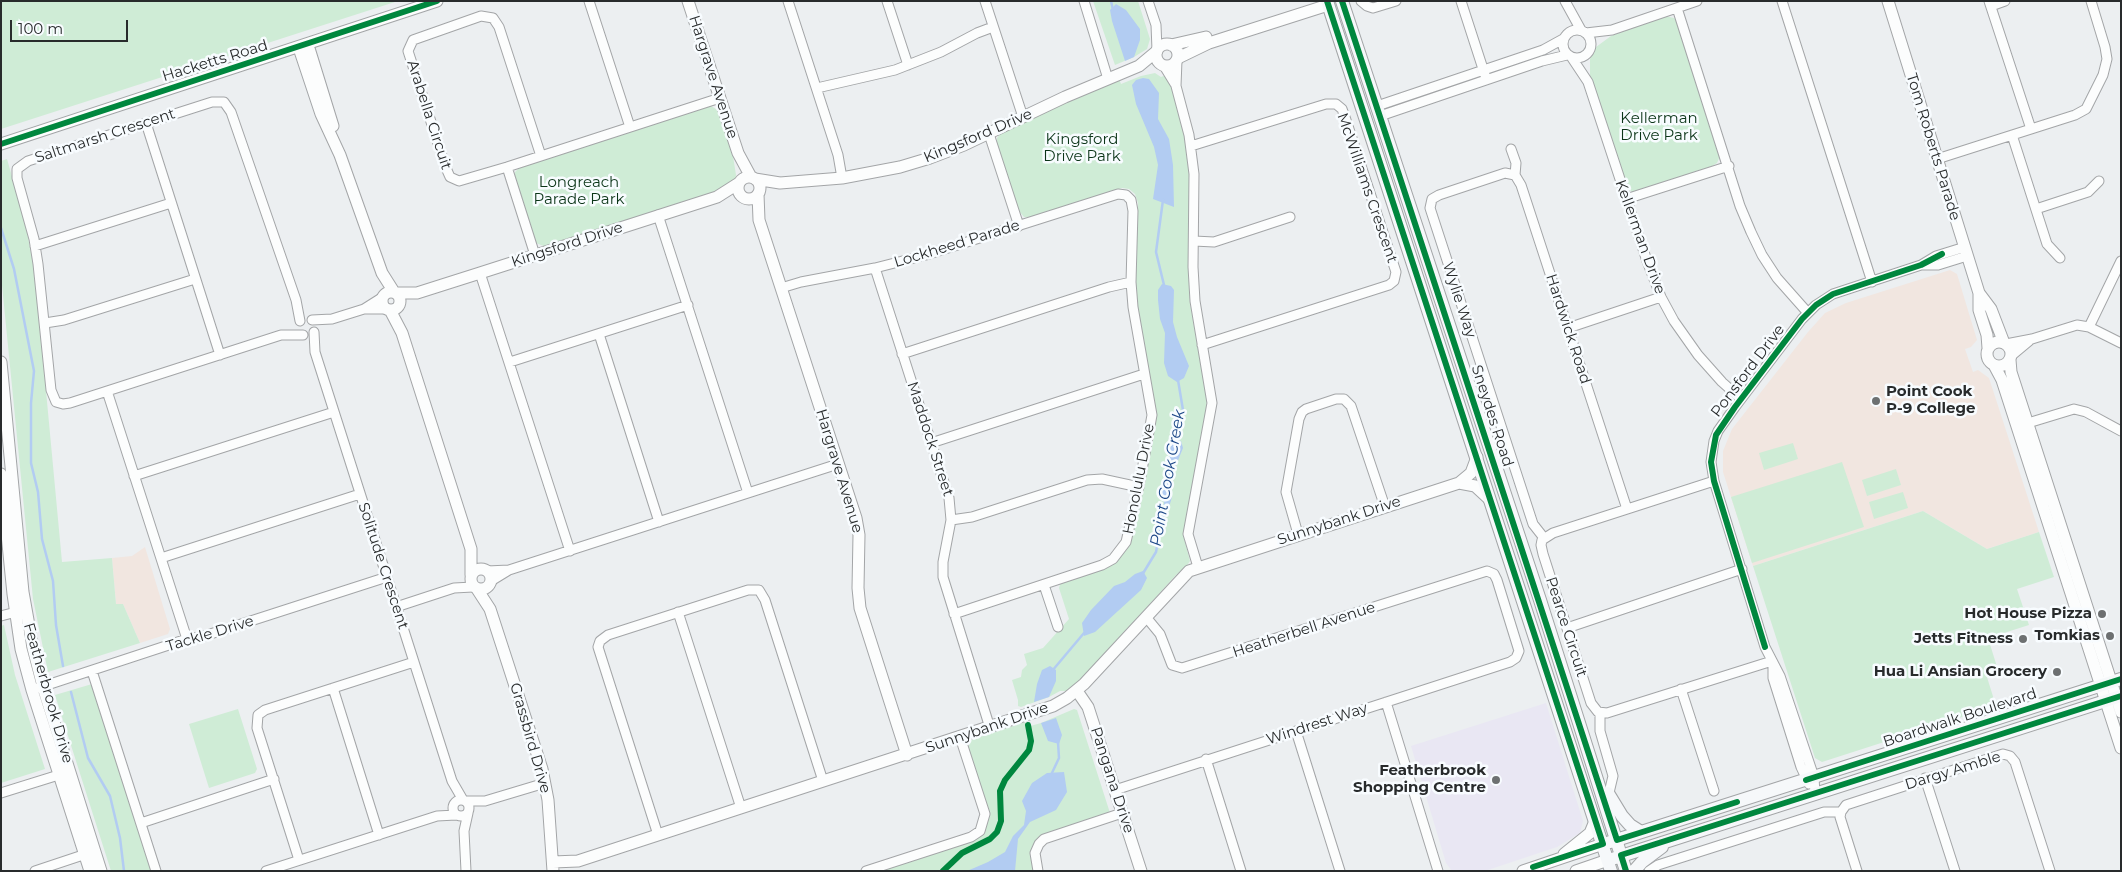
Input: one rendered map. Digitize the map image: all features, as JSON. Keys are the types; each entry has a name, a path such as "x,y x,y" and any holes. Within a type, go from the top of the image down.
{"main road":[{"name":"Sneydes Road","path":"1342,1 1588,750 1607,799"},
{"name":"Sneydes Road","path":"1329,2 1610,866"},
{"path":"1365,116 1379,112"},
{"path":"1559,708 1565,694 1560,664"},
{"name":"Boardwalk Boulevard","path":"1603,844 2111,683"},
{"name":"Boardwalk Boulevard","path":"1610,866 1622,856 2114,698"},
{"path":"1607,799 1630,825 1640,832"},
{"path":"1607,799 1626,871"},
{"path":"1634,871 1645,859 1675,839"}],"street":[{"name":"Hacketts Road","path":"1,144 437,1"},
{"path":"589,1 630,127"},
{"name":"Hargrave Avenue","path":"688,1 738,153 753,178"},
{"path":"788,1 838,155 842,178"},
{"path":"887,1 908,65"},
{"path":"985,1 1023,117"},
{"path":"1084,1 1108,79"},
{"path":"1148,1 1156,25 1156,57 1176,86"},
{"path":"1157,50 1162,45 1196,40 1309,1"},
{"path":"1361,1 1373,8 1396,1"},
{"path":"1461,1 1487,80"},
{"path":"1379,112 1484,70 1543,50 1572,30 1584,32 1612,30 1697,1"},
{"path":"1782,1 1872,282"},
{"name":"Tom Roberts Parade","path":"1888,1 1980,293 1991,309 2005,343"},
{"path":"2005,1 1990,4 2031,129"},
{"path":"1937,159 2082,112 2090,104 2103,75 2107,59 2091,1"},
{"path":"1162,65 1171,65 1177,59 1209,43 1329,2"},
{"path":"1566,5 1590,40 1589,51"},
{"path":"1566,5 1563,48 1569,56"},
{"path":"1677,8 1729,166 1740,206 1762,255 1778,278 1808,312"},
{"name":"Arabella Circuit","path":"507,167 463,180 455,180 450,177 408,47 411,41 481,16 493,18 499,27 541,156"},
{"path":"1156,25 1177,51 1176,86 1191,146 1195,192 1194,290 1212,403 1188,534 1198,567"},
{"path":"816,88 869,77 908,65 941,52 977,32 993,27"},
{"path":"1379,112 1487,80 1542,61 1569,56 1580,58 1612,30"},
{"name":"Grassbird Drive","path":"304,46 327,102 340,155 392,301 471,549 487,577 490,609 542,769 553,866"},
{"name":"Kingsford Drive","path":"753,178 780,183 842,178 900,167 930,158 1139,66 1157,50"},
{"name":"Kellerman Drive","path":"1588,82 1589,51"},
{"name":"Kellerman Drive","path":"1569,56 1588,82 1651,274 1661,297 1674,321 1693,349 1714,374 1741,399"},
{"name":"Kingsford Drive","path":"1139,66 1162,65"},
{"path":"535,255 507,167 720,98"},
{"name":"Saltmarsh Crescent","path":"107,391 67,404 59,404 53,398 35,246 16,172 19,167 28,162 216,101 224,102 227,105 296,300"},
{"name":"McWilliams Crescent","path":"1191,146 1326,104 1336,104 1342,109 1346,120 1396,272 1396,278 1389,286 1202,345"},
{"path":"146,124 220,355"},
{"path":"988,134 1019,226"},
{"path":"2012,135 2048,244 2060,258"},
{"name":"Hardwick Road","path":"1511,150 1516,163 1515,175 1521,185 1627,510"},
{"name":"Hargrave Avenue","path":"738,153 739,183"},
{"path":"1626,199 1729,166"},
{"name":"Wylie Way","path":"1515,175 1505,173 1439,195 1432,199 1430,208 1532,524 1544,538"},
{"path":"745,178 753,178 760,186 758,194 752,199 744,198 738,191 739,183 745,178"},
{"path":"2036,209 2088,192 2099,180"},
{"name":"Kingsford Drive","path":"392,301 716,197 739,183"},
{"name":"Kingsford Drive","path":"758,194 780,183"},
{"name":"Hargrave Avenue","path":"758,194 759,220 859,535 858,588 860,608 907,755"},
{"name":"Lockheed Parade","path":"781,288 926,255 1115,195 1123,194 1130,198"},
{"name":"Kingsford Drive","path":"716,197 744,198"},
{"name":"Hargrave Avenue","path":"744,198 759,220"},
{"name":"Honolulu Drive","path":"954,614 1096,568 1116,556 1128,537 1152,419 1135,321 1131,282 1133,211 1130,198"},
{"path":"35,246 171,203"},
{"path":"658,215 748,493"},
{"path":"1194,241 1214,242 1290,217"},
{"name":"Ponsford Drive","path":"1815,794 1773,678 1772,663 1714,481 1711,462 1714,441 1741,399 1808,312 1833,294 1921,265 1936,256 1966,251"},
{"path":"2089,327 2121,261"},
{"name":"Maddock Street","path":"875,268 949,498 951,520 943,569 944,584 990,728"},
{"path":"480,273 570,551"},
{"path":"45,323 64,320 195,279"},
{"path":"902,354 1109,287 1131,282"},
{"name":"Tom Roberts Parade","path":"1980,293 1979,310 1987,334 1988,348"},
{"path":"1568,328 1661,297"},
{"path":"296,300 315,324 315,330"},
{"path":"296,300 299,331 303,335"},
{"path":"281,335 310,336 315,330 332,319 392,301"},
{"path":"510,362 688,305"},
{"path":"187,639 107,391 281,335 304,318 332,319"},
{"path":"2121,343 2089,327 2074,326 2032,339 2005,343 1997,342 1988,348 1988,359 1994,365 2002,380 2066,581 2079,601 2111,683 2121,748"},
{"name":"Solitude Crescent","path":"314,352 315,330"},
{"path":"598,334 659,522"},
{"name":"Solitude Crescent","path":"303,335 314,352 452,780 464,801"},
{"path":"1994,365 2004,365 2032,339"},
{"path":"2005,343 2010,349 2011,372 2075,570 2079,601"},
{"name":"Featherbrook Drive","path":"1,362 8,526"},
{"path":"931,443 1144,374"},
{"path":"1298,534 1288,502 1286,488 1299,419 1302,412 1306,409 1327,402 1342,399 1351,406 1384,507"},
{"path":"2028,423 2074,409 2086,412 2121,430"},
{"path":"134,476 334,412"},
{"path":"1459,483 1471,473 1477,457"},
{"path":"487,577 838,464"},
{"name":"Featherbrook Drive","path":"1,474 20,611 21,649 38,688 90,853 102,871"},
{"path":"951,520 964,519 1087,480 1102,479 1139,487"},
{"path":"1544,538 1553,533 1714,481"},
{"path":"1459,483 1476,487 1492,503"},
{"name":"Sunnybank Drive","path":"553,866 578,861 1046,709 1078,691 1182,577 1198,567 1459,483"},
{"path":"161,558 360,494"},
{"name":"Pearce Circuit","path":"1544,538 1541,545 1542,551 1591,704 1600,713"},
{"name":"Grassbird Drive","path":"471,549 473,582 490,609"},
{"path":"1567,628 1742,569"},
{"path":"473,582 476,570 487,577"},
{"path":"2066,581 2075,570"},
{"name":"Heatherbell Avenue","path":"1146,617 1160,634 1172,665 1182,668 1483,571 1489,571 1495,576 1500,588 1519,649 1517,656"},
{"path":"473,582 484,590 487,577"},
{"name":"Tackle Drive","path":"38,688 187,639 202,637 387,578"},
{"path":"396,607 473,582"},
{"path":"1044,585 1058,627"},
{"path":"658,835 600,652 600,641 608,635 678,612 748,590 757,589 761,592 824,781"},
{"path":"1,616 20,611"},
{"path":"678,612 741,808"},
{"name":"Windrest Way","path":"1115,790 1510,662 1517,656"},
{"path":"299,860 257,728 258,715 265,710 414,662"},
{"path":"1607,799 1613,776 1600,731 1600,713 1609,713 1772,663"},
{"path":"92,670 156,871"},
{"path":"333,688 379,835"},
{"path":"1681,690 1714,790"},
{"name":"Pangana Drive","path":"1078,691 1088,707 1141,871"},
{"path":"2114,698 2121,712"},
{"path":"1386,702 1439,869"},
{"path":"1296,731 1340,871"},
{"path":"866,871 971,837 980,831 985,814 960,738"},
{"name":"Dargy Amble","path":"1841,812 1846,805 1853,802 1925,778 1998,755 2010,756 2015,762 2050,871"},
{"path":"1206,760 1241,871"},
{"path":"1,793 65,773"},
{"path":"1925,778 1955,871"},
{"path":"141,822 274,780"},
{"name":"Solitude Crescent","path":"452,780 453,804"},
{"path":"437,816 458,800 485,800 545,783"},
{"path":"266,871 437,816 463,816 485,800"},
{"path":"464,801 469,806 464,831 466,871"},
{"path":"453,804 452,811 457,816 464,831"},
{"path":"1649,871 1658,865 1824,812 1841,812 1840,817 1857,871"},
{"path":"1038,871 1035,853 1039,844 1044,839 1122,813"},
{"path":"1557,859 1590,833 1596,821"},
{"name":"Boardwalk Boulevard","path":"1523,871 1603,844"},
{"path":"35,871 90,853"},
{"name":"Featherbrook Drive","path":"90,853 90,871"},
{"name":"Boardwalk Boulevard","path":"1585,870 1610,866"}],"shaded area":[{"name":"Point Cook P-9 College","path":"1950,270 1957,274 1977,340 1971,347 1965,349 1973,372 1978,370 1989,378 2039,532 1987,549 1923,511 1753,566 1723,472 1723,451 1732,429 1825,313 1846,303"},
{"path":"145,547 170,629 168,634 140,643 123,604 116,604 112,558 132,556"},
{"name":"Featherbrook Shopping Centre","path":"1546,703 1583,821 1580,833 1557,847 1485,871 1452,871 1446,863 1411,746"}],"green space":[{"path":"1,1 398,1 1,129"},
{"path":"1093,1 1138,1 1150,39 1147,49 1115,65"},
{"name":"Kellerman Drive Park","path":"1665,16 1674,18 1679,24 1720,156 1717,163 1712,166 1633,193 1623,183 1590,77 1590,59 1596,47 1611,36"},
{"name":"Kingsford Drive Park","path":"1155,73 1161,77 1166,75 1172,86 1184,134 1190,183 1188,262 1190,303 1207,401 1205,424 1183,534 1190,561 1084,677 1068,691 1060,691 1021,707 1018,706 1012,680 1021,677 1022,670 1027,665 1024,654 1043,648 1069,619 1059,588 1060,584 1109,566 1119,558 1132,540 1153,430 1136,296 1135,251 1138,203 1135,194 1129,189 1122,188 1033,217 1024,217 1019,211 997,145 997,138 1001,133 1065,102 1119,79 1121,84"},
{"name":"Longreach Parade Park","path":"711,106 719,111 733,156 735,181 719,191 546,247 536,243 515,179 515,172 520,167"},
{"path":"7,159 25,222 35,273 62,562 112,558 116,604 123,604 140,643 48,672 33,599 1,275 1,161"},
{"path":"1793,443 1798,459 1764,470 1759,453"},
{"path":"1842,462 1864,527 1752,563 1731,497"},
{"path":"1896,469 1901,485 1867,496 1862,480"},
{"path":"1903,492 1908,508 1874,519 1869,502"},
{"path":"1923,511 1987,549 2039,532 2054,577 2017,589 2029,625 1988,638 1998,670 1986,674 1996,706 1822,762 1815,758 1753,566"},
{"path":"4,625 15,675 45,769 1,783 1,626"},
{"path":"92,684 153,871 111,871 55,695"},
{"path":"238,709 257,769 255,773 209,788 189,724"},
{"path":"1074,709 1077,710 1110,813 1039,838 1033,845 1031,852 1034,871 877,871 982,834 985,831 989,816 968,748 971,740 1025,722 1027,727 1041,723"}],"water":[{"path":"1116,4 1126,10 1140,29 1140,40 1134,57 1125,61 1110,10"},
{"path":"1149,79 1159,93 1158,119 1169,139 1173,165 1174,207 1153,199 1158,165 1154,147 1136,104 1132,85 1136,80"},
{"path":"1162,284 1171,286 1174,290 1173,322 1189,366 1184,378 1177,382 1168,376 1164,363 1165,333 1160,319 1158,300 1158,290"},
{"path":"1175,440 1181,441 1183,448 1170,480 1172,497 1169,507 1160,498 1170,468 1171,443"},
{"path":"1143,571 1147,578 1141,590 1095,632 1084,636 1082,623 1091,610 1114,586 1125,582 1135,574"},
{"path":"1050,666 1056,670 1056,681 1049,697 1034,702 1042,670"},
{"path":"1056,718 1062,735 1059,744 1048,741 1041,723"},
{"path":"1064,772 1067,792 1056,810 1030,822 1018,839 1015,871 967,871 1005,852 1013,836 1024,825 1026,811 1022,801 1032,783 1047,773"}],"waterway":[{"name":"Point Cook Creek","path":"1111,1 1113,10"},
{"name":"Point Cook Creek","path":"1163,200 1156,252 1164,285"},
{"path":"1,228 14,269 34,371 31,403 31,463 38,492 42,539 53,581 56,625 63,666"},
{"name":"Point Cook Creek","path":"1177,443 1183,410 1178,380"},
{"name":"Point Cook Creek","path":"1142,575 1156,552 1166,500"},
{"name":"Point Cook Creek","path":"1052,671 1084,633"},
{"path":"71,692 88,758 110,796 120,838 124,871"},
{"name":"Point Cook Creek","path":"1051,775 1059,758 1058,742"}],"cycle path":[{"path":"1,144 437,1"},
{"path":"1327,1 1603,844 1533,867"},
{"path":"1342,1 1617,840 1737,802"},
{"path":"1765,647 1714,481 1711,462 1716,435 1802,319 1816,305 1833,294 1921,265 1942,254"},
{"path":"1806,780 2121,679"},
{"path":"1626,871 1621,855 2121,696"},
{"path":"943,871 962,853 990,839 997,832 1001,821 1000,791 1005,780 1029,750 1031,741 1028,725"}],"place":[{"name":"Point Cook P-9 College","path":"1876,401"},
{"name":"Hot House Pizza","path":"2102,614"},
{"name":"Tomkias","path":"2110,636"},
{"name":"Jetts Fitness","path":"2023,639"},
{"name":"Hua Li Ansian Grocery","path":"2057,672"},
{"name":"Featherbrook Shopping Centre","path":"1496,780"}]}
